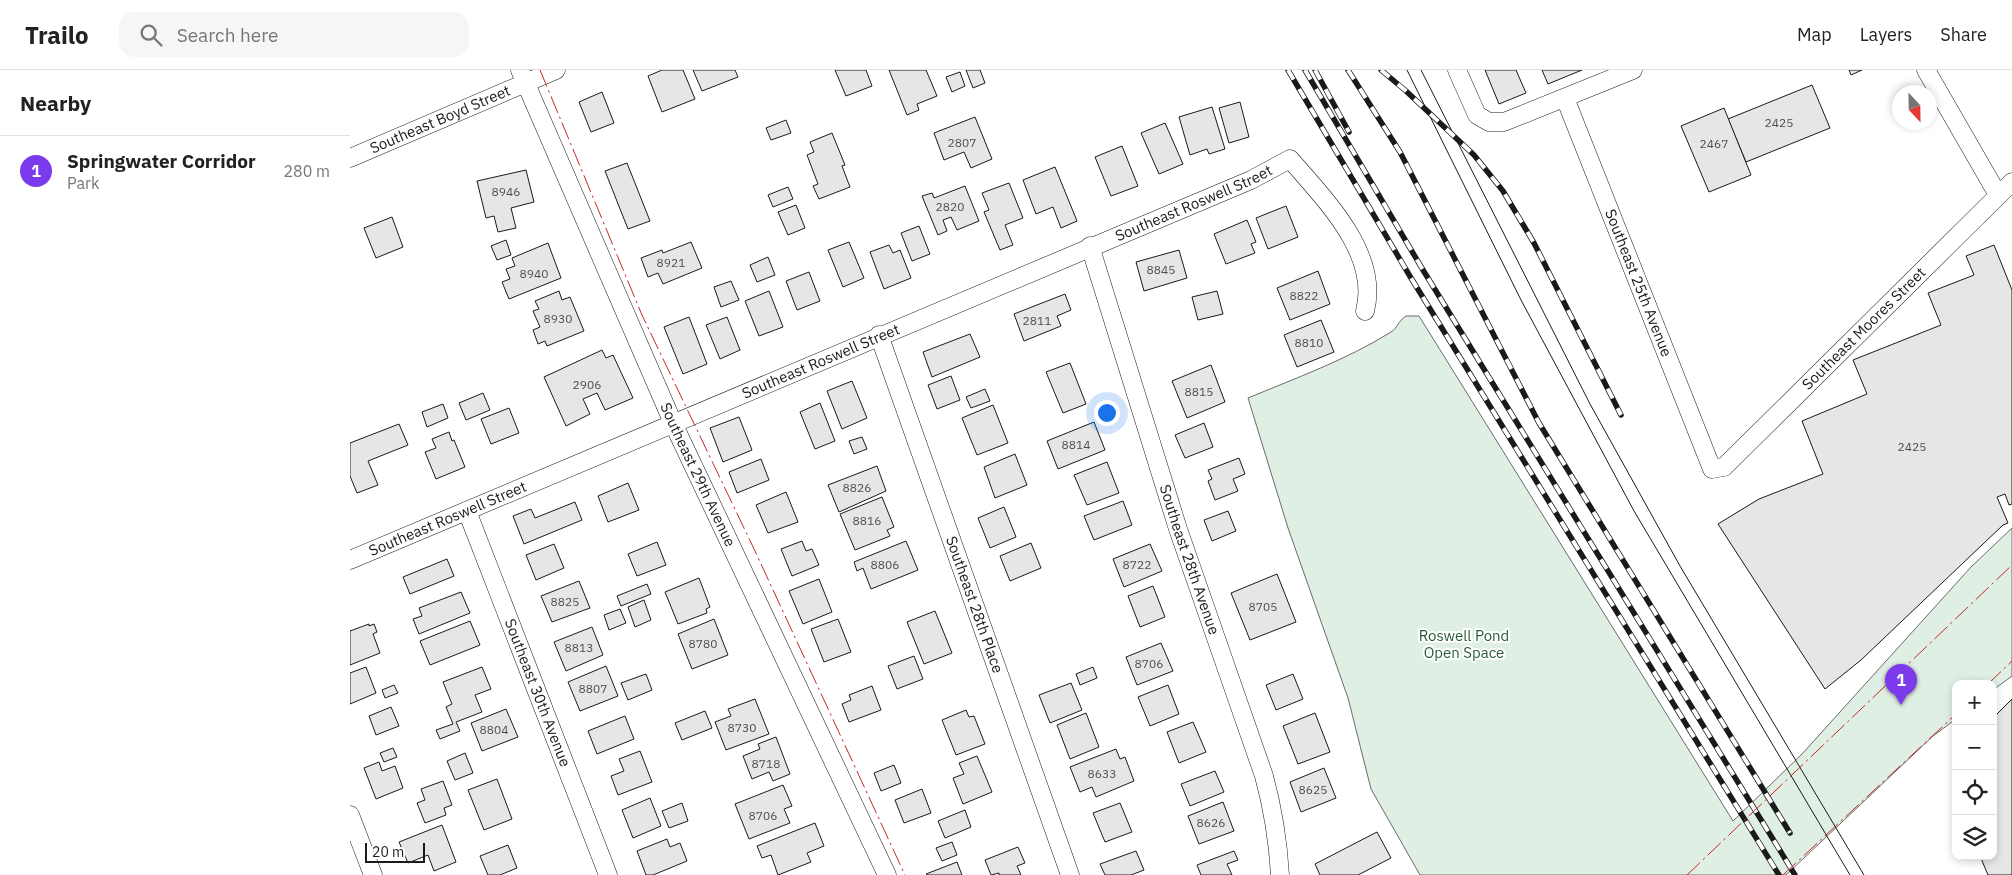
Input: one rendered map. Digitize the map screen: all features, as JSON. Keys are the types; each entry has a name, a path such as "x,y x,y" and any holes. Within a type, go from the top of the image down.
{"street":[{"name":"Southeast Boyd Street","path":"350,158 523,76 556,70"},
{"path":"1457,70 1476,115 1489,122 1504,122 1633,70"},
{"path":"1926,70 1998,195"},
{"name":"Southeast 29th Avenue","path":"523,76 673,423 887,875"},
{"name":"Southeast 25th Avenue","path":"1565,98 1712,469"},
{"name":"Southeast Roswell Street","path":"350,560 879,335 1250,180 1290,159 1326,201 1353,239 1366,273 1368,297 1365,311"},
{"name":"Southeast Moores Street","path":"1712,469 1724,467 2012,182"},
{"name":"Southeast 28th Avenue","path":"1090,246 1178,530 1264,776 1273,807 1280,875"},
{"name":"Southeast 28th Place","path":"879,335 1070,875"},
{"name":"Southeast 30th Avenue","path":"466,511 608,875"},
{"path":"350,815 373,875"}],"green space":[{"name":"Roswell Pond Open Space","path":"1406,316 1419,316 1733,821 1802,754 1971,567 2012,528 2012,676 1997,687 1997,680 1952,680 1952,722 1933,736 1786,875 1420,875 1371,789 1348,698 1288,528 1248,398 1321,368 1374,342 1393,331"}],"building":[{"path":"662,70 683,70 695,99 662,112 648,76"},
{"path":"693,70 735,70 738,77 702,91"},
{"path":"835,70 866,70 872,86 846,96"},
{"path":"889,70 926,70 937,96 917,104 919,110 907,115"},
{"path":"966,70 980,70 985,83 973,88"},
{"path":"1485,70 1516,70 1526,93 1499,104"},
{"path":"1542,70 1582,70 1548,84"},
{"path":"1849,70 1862,70 1851,75"},
{"path":"960,72 965,86 952,92 946,77"},
{"path":"1812,85 1830,128 1746,162 1728,119"},
{"path":"602,92 614,123 591,132 579,102"},
{"path":"1240,102 1249,137 1229,143 1219,108"},
{"path":"1212,107 1225,149 1209,154 1207,149 1190,155 1179,117"},
{"path":"1724,108 1751,175 1709,192 1681,126"},
{"path":"975,117 992,159 971,168 964,152 944,160 934,133"},
{"path":"786,120 791,133 771,140 766,128"},
{"path":"1165,123 1183,164 1159,174 1141,133"},
{"path":"832,133 845,165 842,166 850,187 819,199 813,186 818,184 807,155 814,152 810,142"},
{"path":"1122,146 1138,186 1111,196 1095,157"},
{"path":"627,163 650,221 628,229 605,171"},
{"path":"1055,167 1077,221 1061,228 1053,207 1036,214 1023,180"},
{"path":"526,170 534,202 511,208 516,228 498,232 494,216 486,218 477,181"},
{"path":"1009,183 1023,218 1005,225 1013,245 1000,250 984,212 989,210 982,193"},
{"path":"965,186 979,221 957,230 951,217 943,220 947,231 938,235 922,196 932,193 934,198"},
{"path":"788,187 793,199 773,207 768,195"},
{"path":"796,205 805,228 788,235 778,212"},
{"path":"1286,206 1298,237 1268,249 1256,218"},
{"path":"392,217 403,247 376,258 364,228"},
{"path":"1247,220 1256,242 1251,244 1255,253 1226,264 1214,234"},
{"path":"919,226 930,254 912,261 901,233"},
{"path":"506,240 511,255 497,260 491,246"},
{"path":"691,242 702,268 663,284 658,273 648,277 641,258 662,250 663,253"},
{"path":"849,242 864,278 843,287 828,250"},
{"path":"548,243 561,278 509,299 502,282 510,279 506,269 515,266 512,258"},
{"path":"889,245 893,253 900,250 911,278 884,289 870,252"},
{"path":"1994,245 2012,290 2012,504 2009,505 2005,494 1997,497 2008,523 2003,525 1861,660 1825,689 1718,524 1759,499 1823,474 1802,421 1867,394 1853,360 1941,325 1928,293 1974,275 1966,256"},
{"path":"1179,250 1187,278 1144,291 1136,262"},
{"path":"768,257 775,275 757,282 750,265"},
{"path":"1318,271 1330,304 1290,320 1277,288"},
{"path":"809,272 820,301 797,310 786,281"},
{"path":"731,281 739,300 721,307 714,287"},
{"path":"559,291 562,300 570,297 584,331 547,346 545,341 538,344 533,330 540,327 533,311 539,309 535,301"},
{"path":"769,291 783,327 759,336 745,301"},
{"path":"1217,291 1223,314 1198,320 1192,297"},
{"path":"1065,294 1071,310 1057,316 1061,326 1024,341 1014,314"},
{"path":"689,317 707,364 683,374 664,327"},
{"path":"727,317 740,350 720,359 706,325"},
{"path":"1321,320 1334,352 1297,367 1284,335"},
{"path":"970,334 980,357 932,377 923,352"},
{"path":"602,350 606,358 613,355 633,398 605,410 597,393 583,399 590,414 566,426 544,377"},
{"path":"1070,363 1086,404 1063,413 1046,372"},
{"path":"1211,365 1225,402 1187,418 1172,381"},
{"path":"951,376 960,400 937,409 928,385"},
{"path":"852,381 867,418 842,429 827,391"},
{"path":"985,389 990,401 971,408 966,397"},
{"path":"483,393 490,410 466,420 459,403"},
{"path":"820,403 835,441 815,449 800,412"},
{"path":"443,404 448,418 427,427 422,412"},
{"path":"993,405 1008,443 977,455 962,418"},
{"path":"509,408 519,433 491,444 481,419"},
{"path":"739,417 752,450 723,462 710,428"},
{"path":"1094,422 1105,450 1058,469 1047,441"},
{"path":"1204,423 1213,447 1185,458 1175,435"},
{"path":"399,424 408,445 368,461 378,485 357,493 350,476 350,443"},
{"path":"449,432 465,467 436,479 425,452 436,448 432,439"},
{"path":"862,437 867,449 854,454 849,441"},
{"path":"1015,454 1027,485 995,498 984,467"},
{"path":"1239,458 1245,474 1233,479 1238,491 1215,500 1208,481 1212,479 1208,470"},
{"path":"761,459 769,480 737,493 729,472"},
{"path":"1107,462 1119,493 1087,505 1074,475"},
{"path":"877,466 886,491 839,512 828,485"},
{"path":"628,483 639,510 608,522 598,496"},
{"path":"786,492 798,522 768,533 756,505"},
{"path":"882,497 894,527 887,530 890,536 855,550 840,514"},
{"path":"1123,501 1132,525 1094,540 1084,516"},
{"path":"575,502 582,520 524,544 513,516 531,509 535,518"},
{"path":"1004,507 1016,537 990,548 978,518"},
{"path":"1228,511 1236,531 1212,541 1204,520"},
{"path":"802,541 806,551 812,549 819,565 792,576 781,549"},
{"path":"906,541 918,570 871,589 863,568 857,571 854,562"},
{"path":"657,542 666,565 637,576 628,554"},
{"path":"1031,543 1041,568 1010,581 1000,556"},
{"path":"554,544 564,568 536,580 526,555"},
{"path":"1150,544 1162,571 1124,587 1113,559"},
{"path":"447,559 454,576 410,594 403,577"},
{"path":"1277,574 1296,622 1250,640 1231,593"},
{"path":"699,578 710,607 706,609 707,613 678,624 665,592"},
{"path":"819,579 832,612 803,624 789,591"},
{"path":"579,581 590,608 552,622 541,596"},
{"path":"647,584 651,594 621,606 617,596"},
{"path":"1153,586 1165,617 1140,627 1128,596"},
{"path":"461,592 470,613 419,634 413,619 422,616 419,608"},
{"path":"644,600 651,620 635,627 628,607"},
{"path":"620,609 626,623 609,630 604,615"},
{"path":"935,611 952,653 924,664 907,622"},
{"path":"714,619 728,655 692,669 678,634"},
{"path":"838,619 851,652 824,662 811,629"},
{"path":"470,621 480,645 430,665 420,641"},
{"path":"369,624 369,626 374,624 377,632 373,634 380,653 350,665 350,631"},
{"path":"592,627 603,655 566,671 554,642"},
{"path":"1161,643 1173,671 1137,685 1126,657"},
{"path":"914,656 923,679 897,689 888,666"},
{"path":"606,666 618,696 580,711 568,682"},
{"path":"366,667 376,693 350,704 350,673"},
{"path":"482,667 491,689 475,695 482,712 456,722 460,731 440,739 436,730 453,724 446,707 452,704 443,682"},
{"path":"1093,667 1097,678 1080,685 1076,674"},
{"path":"646,674 652,690 628,700 621,683"},
{"path":"1293,674 1303,699 1276,710 1266,685"},
{"path":"1071,683 1082,710 1050,723 1039,695"},
{"path":"394,685 398,693 385,698 382,690"},
{"path":"1168,685 1179,714 1150,726 1138,697"},
{"path":"872,686 881,710 849,722 842,704 851,700 849,695"},
{"path":"755,699 769,734 726,750 715,722 731,716 728,709"},
{"path":"2012,699 2012,875 1988,875 1982,860 1997,860 1997,714"},
{"path":"391,707 399,726 376,735 369,716"},
{"path":"506,709 518,737 482,751 471,723"},
{"path":"966,710 969,717 974,716 985,744 956,755 942,720"},
{"path":"705,711 712,728 682,740 675,723"},
{"path":"1086,713 1099,747 1070,759 1057,725"},
{"path":"1315,713 1330,752 1298,764 1283,726"},
{"path":"625,716 634,739 597,754 588,731"},
{"path":"1193,722 1206,752 1179,763 1167,732"},
{"path":"776,737 790,774 773,781 769,772 752,779 743,756 760,749 758,744"},
{"path":"393,748 397,757 384,762 380,753"},
{"path":"1116,749 1120,759 1125,757 1134,781 1096,797 1092,787 1080,792 1070,767"},
{"path":"640,751 652,782 618,795 611,776 624,771 619,759"},
{"path":"465,753 473,773 455,780 447,761"},
{"path":"977,756 992,792 963,804 953,778 964,774 959,763"},
{"path":"379,762 382,771 395,766 403,788 376,799 364,768"},
{"path":"894,765 901,783 881,791 874,773"},
{"path":"1324,768 1336,798 1301,812 1290,782"},
{"path":"1215,771 1224,792 1190,806 1181,784"},
{"path":"497,779 512,819 484,830 468,790"},
{"path":"443,781 452,805 444,808 446,815 425,823 417,803 425,800 421,789"},
{"path":"783,785 792,806 784,809 790,823 749,839 735,804"},
{"path":"922,789 931,813 904,823 895,800"},
{"path":"650,798 661,826 633,838 622,810"},
{"path":"1223,802 1234,831 1199,844 1188,816"},
{"path":"682,803 688,821 669,828 662,811"},
{"path":"1120,803 1132,832 1105,842 1093,813"},
{"path":"965,810 971,827 945,838 938,821"},
{"path":"815,823 824,846 807,853 811,862 778,875 771,855 762,858 757,846"},
{"path":"442,825 456,862 434,871 428,855 408,863 399,842"},
{"path":"1377,832 1391,858 1358,875 1320,875 1315,864"},
{"path":"667,839 670,847 680,843 687,861 653,875 646,875 637,851"},
{"path":"952,842 957,855 942,861 936,848"},
{"path":"508,845 517,868 500,875 488,875 480,856"},
{"path":"1018,847 1025,863 1017,866 1021,875 999,875 999,873 991,875 985,860"},
{"path":"1136,851 1144,870 1131,875 1105,875 1100,864"},
{"path":"1234,851 1238,860 1227,864 1232,875 1201,875 1197,865"},
{"path":"957,862 962,875 926,874"}],"tram line":[{"path":"1407,70 1521,300 1634,511 1850,875"},
{"path":"1421,70 1590,404 1680,566 1864,875"}],"railway":[{"path":"1288,70 1411,278 1779,875"},
{"path":"1305,70 1423,270 1795,875"},
{"path":"1315,70 1349,132"},
{"path":"1348,70 1400,152 1539,423 1790,833"},
{"path":"1381,70 1474,155 1503,191 1534,243 1621,415"}],"power":[{"path":"540,70 642,315 755,551 905,875"},
{"path":"1687,875 2012,565"},
{"path":"1992,680 2012,661"},
{"path":"1783,875 1952,718"}],"place":[{"name":"Springwater Corridor","path":"1901,705"}]}
